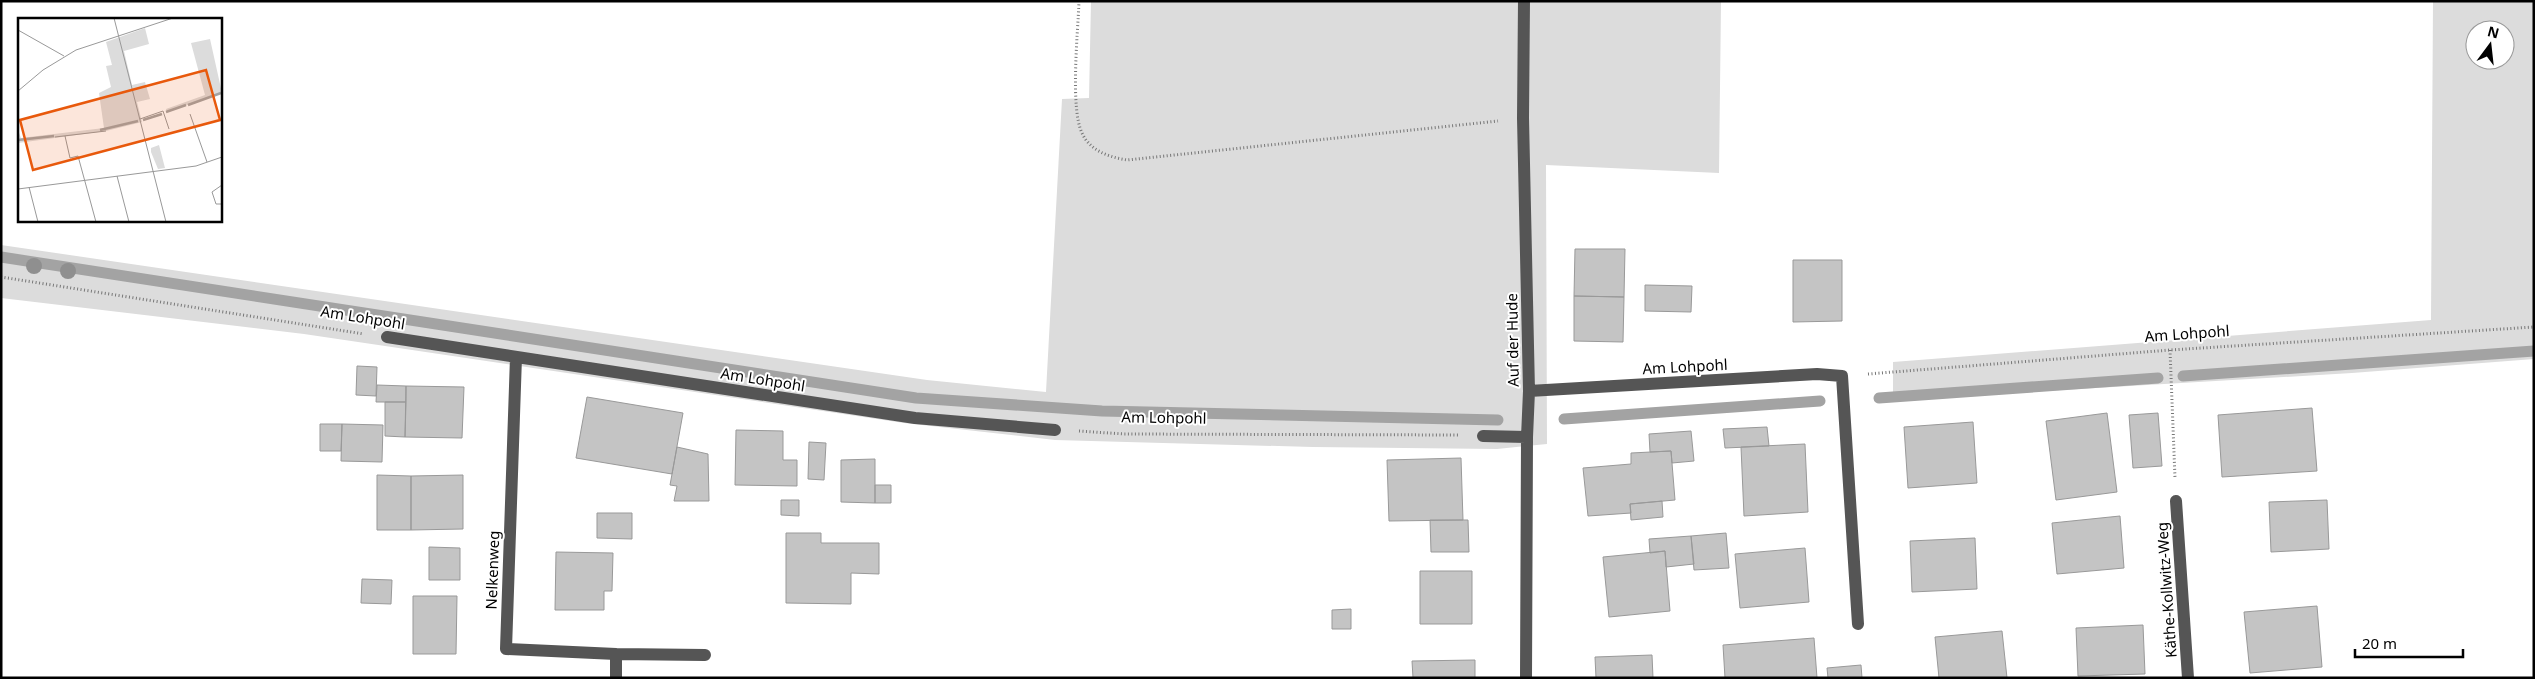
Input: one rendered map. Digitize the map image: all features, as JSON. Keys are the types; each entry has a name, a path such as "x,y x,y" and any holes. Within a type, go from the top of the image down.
{"street":[{"name":"Auf der Hude","path":"1524,1 1523,118 1529,391 1527,437 1526,678"},
{"name":"Am Lohpohl","path":"387,337 915,418 1055,430"},
{"name":"Nelkenweg","path":"516,357 506,649 616,654"},
{"name":"Am Lohpohl","path":"1529,391 1817,374 1842,376"},
{"path":"1842,376 1858,624"},
{"path":"1483,436 1527,437"},
{"name":"Käthe-Kollwitz-Weg","path":"2176,501 2188,678"},
{"path":"616,678 616,654 705,654"}],"path":[{"path":"1079,1 1076,114 1082,134 1094,147 1107,156 1126,160 1523,118"},
{"name":"Am Lohpohl","path":"1,277 387,337"},
{"name":"Am Lohpohl","path":"1842,376 2170,350 2534,327"},
{"path":"2170,350 2176,501"},
{"name":"Am Lohpohl","path":"1055,430 1124,434 1483,436"}],"shaded area":[{"path":"1091,1 1721,1 1719,173 1546,165 1547,444 1497,449 1313,447 1055,440 904,423 304,334 1,298 1,245 927,380 1046,392 1062,99 1089,98"},
{"path":"2433,1 2534,1 2534,359 2352,373 1893,400 1893,362 2431,320"}],"building":[{"path":"1575,249 1625,249 1624,297 1574,296"},
{"path":"1793,260 1842,260 1842,321 1793,322"},
{"path":"1645,285 1692,286 1691,312 1645,311"},
{"path":"1574,296 1624,297 1623,342 1574,341"},
{"path":"357,366 377,367 376,396 356,395"},
{"path":"377,385 406,386 406,402 376,402"},
{"path":"406,386 464,387 462,438 405,437"},
{"path":"587,397 683,413 672,474 576,458"},
{"path":"385,402 406,402 405,437 385,436"},
{"path":"2312,408 2317,471 2222,477 2218,415"},
{"path":"2107,413 2117,492 2056,500 2046,421"},
{"path":"2158,413 2162,466 2133,468 2129,415"},
{"path":"1973,422 1977,483 1908,488 1904,427"},
{"path":"320,424 342,424 341,451 320,451"},
{"path":"342,424 383,425 382,462 341,461"},
{"path":"1767,427 1769,446 1725,448 1723,429"},
{"path":"736,430 783,431 783,460 797,460 797,486 735,485"},
{"path":"1691,431 1694,461 1672,463 1671,451 1650,452 1649,434"},
{"path":"809,442 826,443 824,480 808,479"},
{"path":"1805,444 1808,512 1744,516 1741,447"},
{"path":"677,447 708,454 709,501 674,501 677,486 670,485"},
{"path":"1671,451 1675,500 1630,504 1631,513 1588,516 1583,468 1631,464 1631,453"},
{"path":"1461,458 1463,520 1389,521 1387,460"},
{"path":"875,459 875,503 841,502 841,460"},
{"path":"377,475 411,476 411,530 377,530"},
{"path":"463,475 463,529 411,530 411,476"},
{"path":"875,485 891,485 891,503 875,503"},
{"path":"781,500 799,500 799,516 781,515"},
{"path":"2327,500 2329,549 2271,552 2269,502"},
{"path":"1662,501 1663,517 1631,520 1630,504"},
{"path":"597,513 632,513 632,539 597,538"},
{"path":"2120,516 2124,568 2057,574 2052,523"},
{"path":"1430,520 1468,520 1469,552 1431,552"},
{"path":"786,533 821,533 821,543 879,543 879,574 851,573 851,604 786,603"},
{"path":"1726,533 1729,568 1694,570 1691,536"},
{"path":"1691,536 1694,564 1666,567 1665,551 1650,553 1649,539"},
{"path":"1975,538 1977,589 1912,592 1910,541"},
{"path":"429,547 460,548 460,580 429,580"},
{"path":"1805,548 1809,602 1740,608 1735,554"},
{"path":"1665,551 1670,611 1609,617 1603,557"},
{"path":"556,552 613,553 612,591 604,591 604,610 555,610"},
{"path":"1420,571 1472,571 1472,624 1420,624"},
{"path":"362,579 392,580 391,604 361,603"},
{"path":"413,596 457,596 456,654 413,654"},
{"path":"2317,606 2322,667 2250,673 2244,612"},
{"path":"1351,609 1351,629 1332,629 1332,610"},
{"path":"2143,625 2145,674 2078,676 2076,628"},
{"path":"2002,631 2007,678 1939,678 1935,637"},
{"path":"1814,638 1817,678 1725,678 1723,645"},
{"path":"1652,655 1653,678 1596,678 1595,657"},
{"path":"1475,660 1475,678 1413,678 1412,661"},
{"path":"1861,665 1862,678 1828,678 1827,668"}],"waterway":[{"path":"1,257 916,398 1102,411 1498,420"},
{"path":"2183,376 2534,351"},
{"path":"1879,398 2158,378"},
{"path":"1564,419 1820,401"}]}
